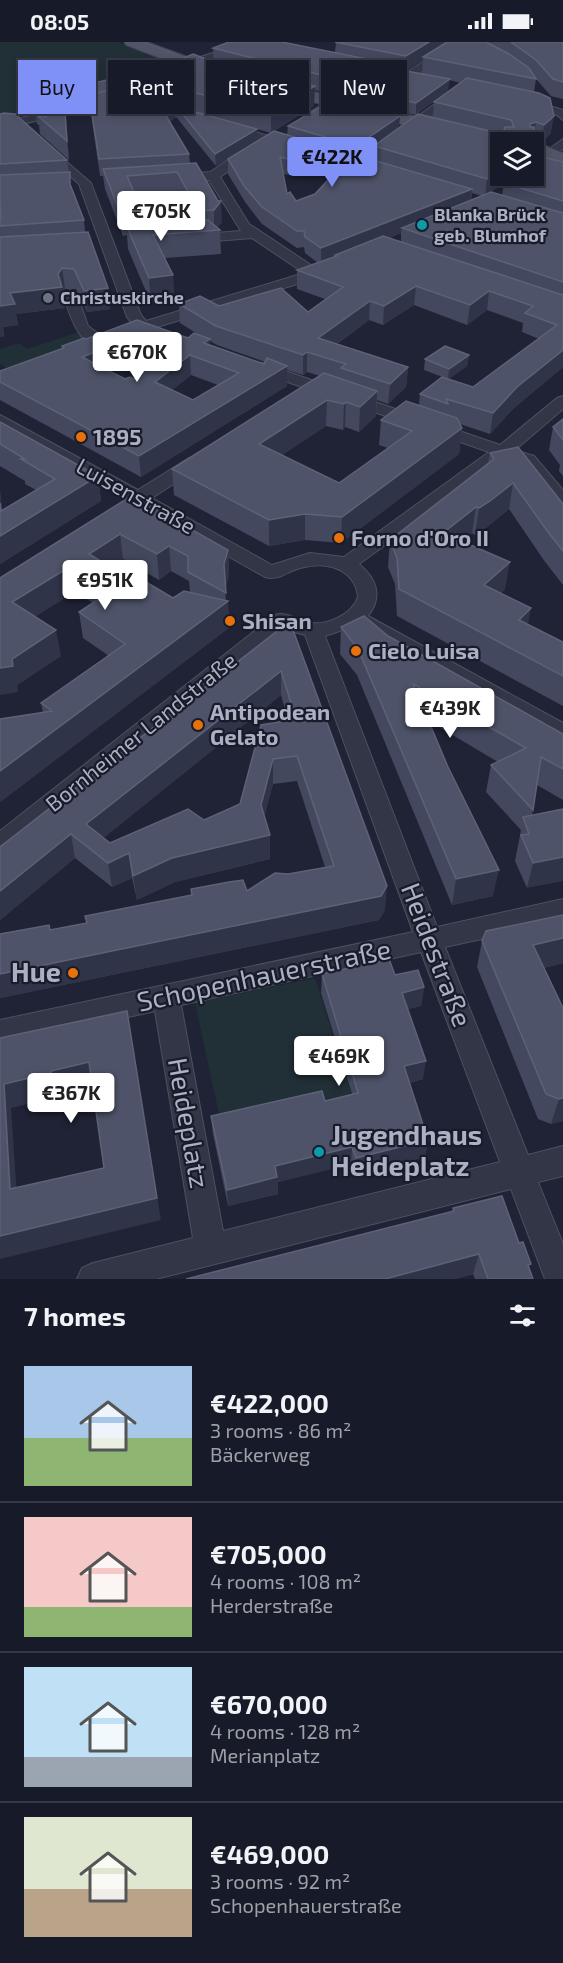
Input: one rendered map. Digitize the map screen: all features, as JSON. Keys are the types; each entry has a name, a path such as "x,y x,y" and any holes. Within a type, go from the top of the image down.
{"main road":[{"path":"132,42 321,100"},
{"path":"161,42 198,62"},
{"path":"379,114 490,140"}],"street":[{"path":"194,64 248,46"},
{"path":"429,82 403,76 453,47 460,46"},
{"path":"358,165 463,88"},
{"path":"513,99 540,98 563,114"},
{"path":"0,126 108,102"},
{"path":"301,121 321,110"},
{"path":"184,114 276,136 304,148"},
{"path":"19,123 91,183 107,244 134,316 142,326 178,341"},
{"path":"167,178 213,176 276,136"},
{"path":"213,176 244,226 315,274"},
{"path":"64,184 91,183"},
{"path":"176,240 256,234"},
{"path":"82,352 142,326 335,267"},
{"path":"70,294 81,328 112,339"},
{"path":"246,363 528,460 563,501"},
{"path":"295,398 315,386"},
{"path":"313,630 338,625 355,617 366,604 368,590 360,576 345,565 504,450 563,401"},
{"name":"Luisenstraße","path":"0,420 272,573 290,563 314,558 345,565"},
{"path":"120,510 207,454"},
{"path":"355,617 563,733"},
{"name":"Bornheimer Landstraße","path":"0,845 282,620 313,630"},
{"name":"Heidestraße","path":"313,630 378,808 561,1279"},
{"name":"Schopenhauerstraße","path":"0,1033 269,973 431,941 563,910"},
{"name":"Heideplatz","path":"166,997 211,1249"},
{"path":"93,1279 563,1161"}],"shaded area":[{"path":"0,42 119,42 161,60 108,60 108,98 96,101 96,60 18,60 18,114 41,114 0,124"},
{"path":"79,332 92,342 13,373 0,364 0,349 19,343 27,349"},
{"path":"315,978 352,1096 221,1123 195,1003"}],"building":[{"path":"229,42 282,42 367,59 321,60 321,75 309,72 309,60 261,60 213,48"},
{"path":"335,42 429,42 406,56"},
{"path":"447,42 486,42 529,68 536,79 423,57"},
{"path":"511,42 563,42 563,82 553,79 536,60"},
{"path":"193,54 209,60 206,60 206,96 194,93 194,60 179,60"},
{"path":"407,71 450,79 416,103 407,101"},
{"path":"467,78 539,93 550,98 554,116 544,125 536,122 530,124 530,127 534,127 534,132 504,132 505,127 514,127 511,120 434,102"},
{"path":"108,80 108,91 96,93 96,82"},
{"path":"108,91 108,114 165,114 189,154 99,159 92,114 96,114 96,93"},
{"path":"321,106 321,114 400,116 356,146 288,126"},
{"path":"194,112 257,129 215,154 183,114 194,114"},
{"path":"0,114 15,114 67,160 0,164"},
{"path":"43,114 65,114 67,141 38,116 46,117"},
{"path":"418,114 494,132 490,132 490,177 487,179 374,146"},
{"path":"274,131 472,189 321,248 305,237 304,231 297,231 262,207 244,186 228,159","holes":["300,150 349,163 338,169 315,194 296,201 290,192 287,194 280,157 288,159"]},
{"path":"544,157 563,162 563,201 514,186 544,186"},
{"path":"196,163 218,201 221,201 214,210 121,215 103,169","holes":["177,172 194,203 140,206 127,176"]},
{"path":"70,172 70,184 84,220 0,226 0,175"},
{"path":"491,192 563,213 563,282 402,228"},
{"path":"208,220 220,230 153,235 173,275 149,278 126,225"},
{"path":"88,232 108,288 84,291 74,269 62,268 58,274 62,287 10,293 15,304 0,306 0,237"},
{"path":"383,236 563,295 563,350 517,387 493,413 446,399 448,404 420,394 442,377 473,387 557,325 525,313 533,306 489,291 470,305 416,286 384,306 370,301 318,338 408,367 390,384 341,368 346,364 307,352 303,355 216,326 179,304 200,296 219,306 281,288 308,312 343,287 297,270"},
{"path":"137,320 188,338 194,333 210,339 204,343 264,364 267,358 287,366 139,456 0,382 0,371 64,348 62,346","holes":["136,337 172,350 134,379 130,377 125,379 82,357","190,355 239,373 193,400 155,382"]},
{"path":"445,346 469,355 449,369 425,359"},
{"path":"324,373 377,391 360,407 346,402 344,404 327,400 259,444 339,483 412,431 381,420 406,401 457,418 462,428 342,517 305,514 269,520 172,469"},
{"path":"563,419 563,440 553,427"},
{"path":"0,422 98,476 0,536 0,503 1,511 55,479 0,444"},
{"path":"518,447 563,504 563,551 513,483 490,501 479,508 476,507 443,533 510,562 484,585 531,608 519,620 563,642 563,676 399,589 397,558 390,540 494,459 490,453"},
{"path":"128,498 136,498 228,550 224,564 226,593 188,572 188,556 169,546 157,554 120,534 89,554 130,579 146,582 173,598 184,591 228,601 0,771 0,719 52,711 41,703 125,644 79,612 111,591 71,566 12,602 56,630 12,659 13,666 0,668 0,578"},
{"path":"364,616 388,636 563,734 563,769 541,757 533,810 491,765 526,748 413,684 448,767 499,870 456,879 358,649 341,627"},
{"path":"281,628 293,630 387,886 381,896 0,974 0,934 49,925 50,930 87,923 85,916 192,895 191,889 229,882 243,880 247,891 275,873 288,874 334,866 297,756 273,759 261,805 270,835 172,858 133,876 129,853 108,863 71,834 0,891 0,847","holes":["281,671 296,719 261,725 240,804 204,820 188,809 110,843 86,824"]},
{"path":"563,809 563,857 533,863 521,835 529,834 523,817"},
{"path":"563,915 563,938 533,945 563,1008 563,1098 559,1099 546,1094 482,941 486,931"},
{"path":"389,959 395,975 418,970 424,987 402,993 426,1061 404,1066 428,1140 356,1158 352,1147 275,1166 277,1177 227,1190 211,1116 322,1091 325,1101 358,1093 322,974"},
{"path":"127,1011 157,1198 0,1236 0,1038","holes":["89,1062 104,1168 10,1189 4,1084"]},
{"path":"502,1196 519,1243 523,1242 531,1264 528,1265 533,1279 488,1279 479,1254 385,1279 186,1279 454,1211 453,1208"}],"tram line":[{"path":"143,42 199,64"},
{"path":"309,98 321,101"},
{"path":"383,114 424,124"},
{"path":"544,157 563,164"}],"place":[{"name":"Blanka Brück geb. Blumhof","path":"422,225"},
{"name":"Christuskirche","path":"48,298"},
{"name":"1895","path":"81,437"},
{"name":"Forno d'Oro II","path":"339,538"},
{"name":"Shisan","path":"230,621"},
{"name":"Cielo Luisa","path":"356,651"},
{"name":"Antipodean Gelato","path":"198,725"},
{"name":"Hue","path":"73,973"},
{"name":"Jugendhaus Heideplatz","path":"319,1152"}]}
